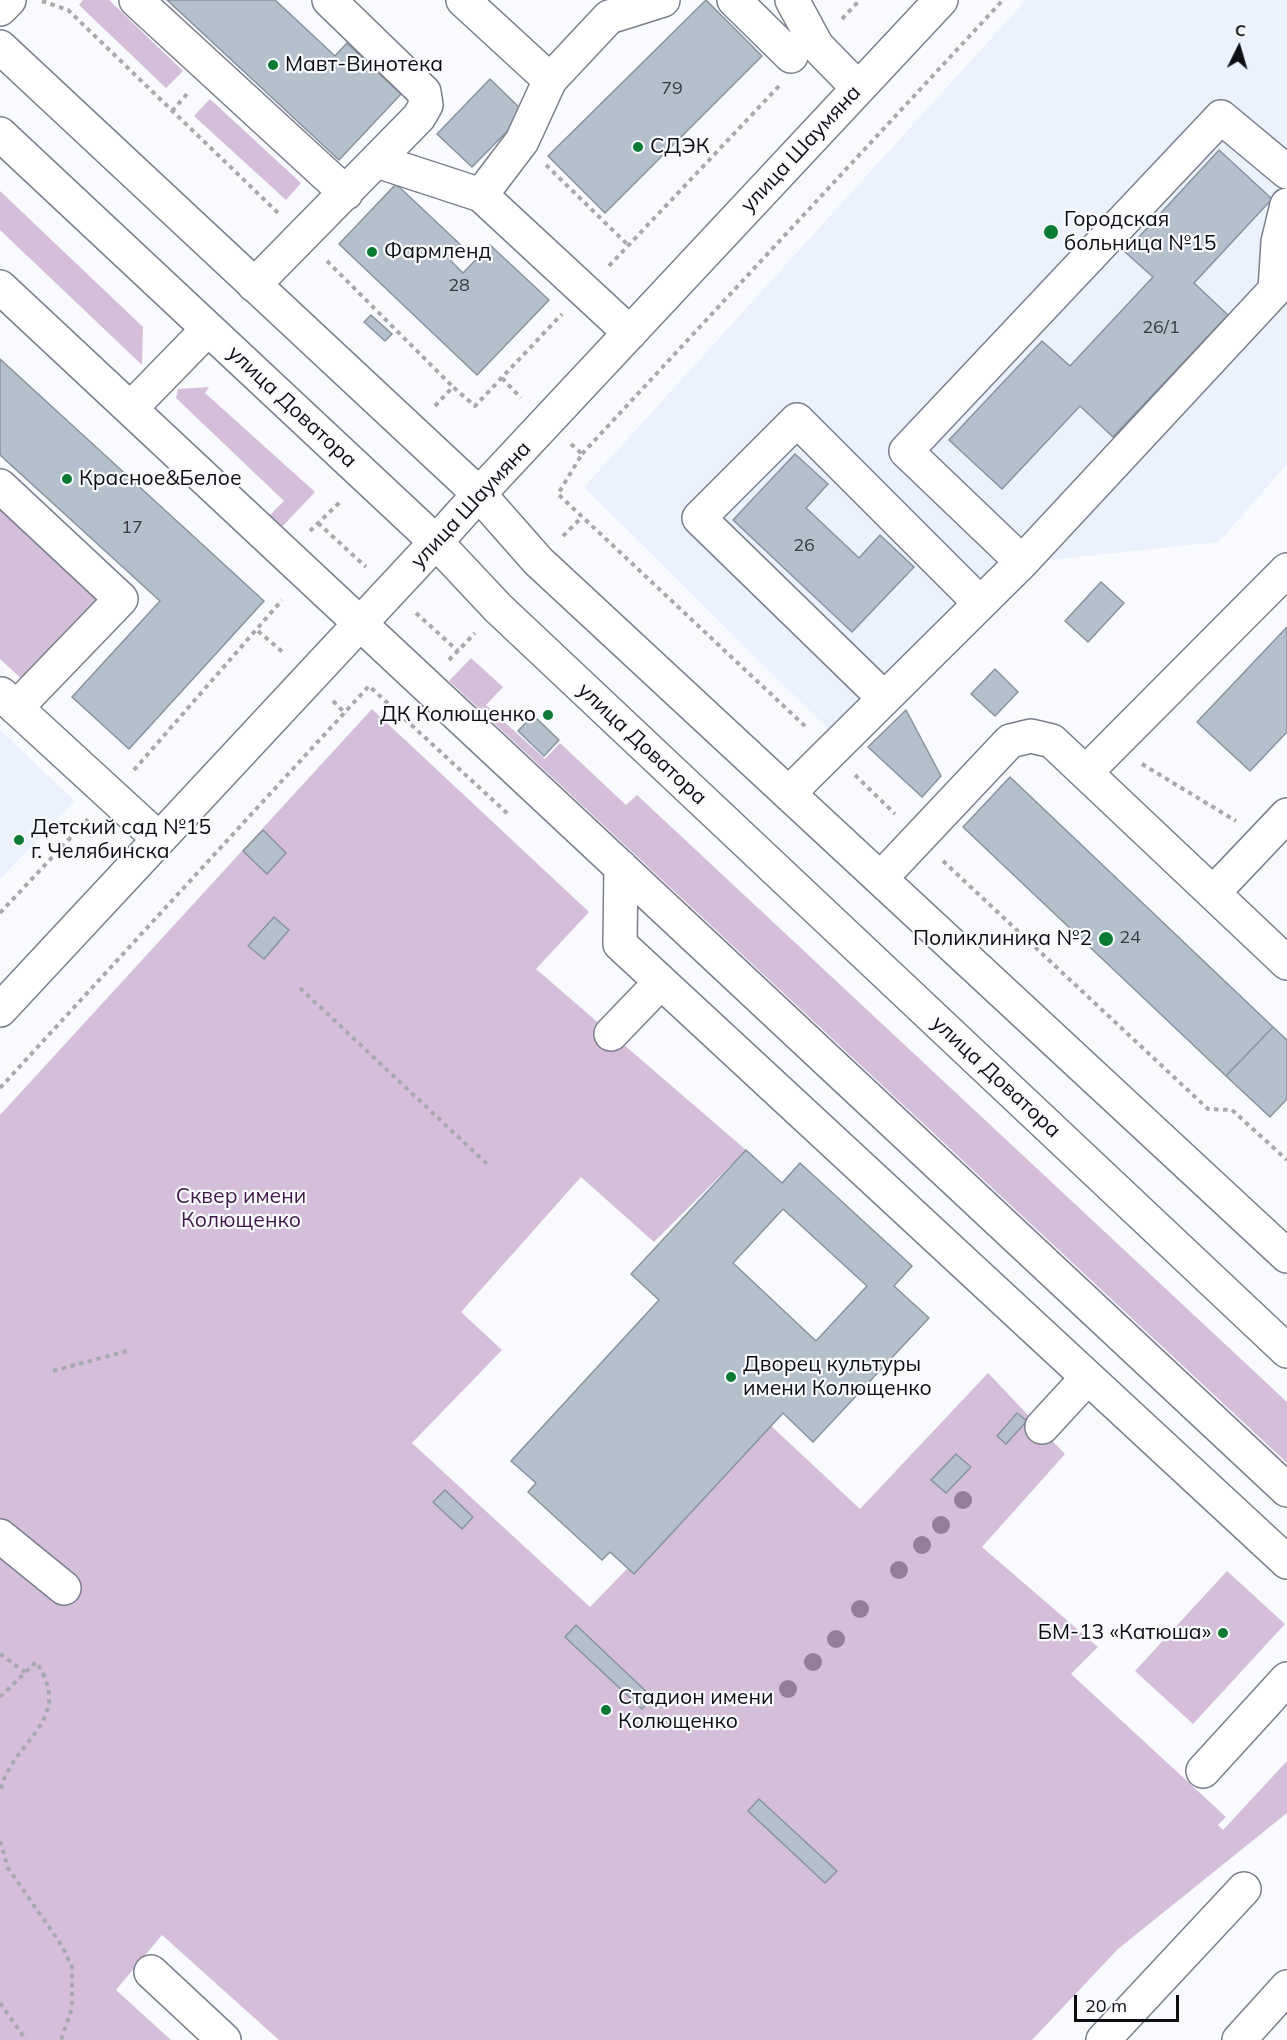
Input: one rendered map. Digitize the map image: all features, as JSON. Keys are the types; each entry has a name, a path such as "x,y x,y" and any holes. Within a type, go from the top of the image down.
{"main road":[{"path":"0,9 9,0"},
{"path":"136,0 346,193"},
{"path":"254,285 377,161 419,117 426,105 424,92 329,0"},
{"path":"463,0 550,80"},
{"path":"481,195 522,141 550,80 609,17 663,0"},
{"path":"734,0 791,56"},
{"path":"792,0 817,46 858,88"},
{"name":"улица Шаумяна","path":"0,1010 941,0"},
{"path":"0,46 479,494 538,561 1287,1256"},
{"path":"1022,562 906,451 1221,117 1287,172"},
{"name":"улица Доватора","path":"0,134 436,542 498,608 1287,1351"},
{"path":"377,161 481,195 630,333"},
{"path":"789,793 1022,562 1281,296 1278,242 1287,205"},
{"path":"0,287 1287,1490"},
{"path":"131,408 208,329"},
{"path":"884,698 699,518 797,420 980,603"},
{"path":"0,486 121,599 8,700 159,839"},
{"path":"1087,771 1287,570"},
{"path":"881,878 1010,741 1031,736 1052,741 1087,771 1287,963"},
{"path":"1213,893 1287,815"},
{"path":"621,867 620,944 1287,1562"},
{"path":"611,1034 661,982"},
{"path":"1042,1427 1088,1378"},
{"path":"0,1536 64,1588"},
{"path":"1203,1771 1287,1679"},
{"path":"1102,2040 1244,1889"},
{"path":"151,1972 224,2040"},
{"path":"1239,2040 1287,1987"}],"path":[{"path":"39,0 68,10 302,236 453,387"},
{"path":"1003,0 582,454 558,494 1208,1109 1232,1110 1287,1160"},
{"path":"522,141 629,246"},
{"path":"502,378 582,454"},
{"path":"0,1088 369,686 510,815"},
{"path":"1113,746 1264,838"},
{"path":"300,988 487,1164"},
{"path":"52,1371 127,1351"},
{"path":"0,1654 24,1672"},
{"path":"0,1697 36,1662 46,1677 49,1688 48,1714 41,1728 13,1761 0,1793"},
{"path":"0,1841 8,1868 63,1946 72,1966 72,2008 61,2040"},
{"path":"0,2003 26,2040"}],"shaded area":[{"name":"Городская больница №15","path":"1026,0 1287,0 1287,464 1219,542 1049,560 853,754 584,487"},
{"name":"Детский сад №15 г. Челябинска","path":"0,730 75,801 0,879"}],"green space":[{"path":"83,0 109,0 183,71 166,88 79,5"},
{"path":"210,99 301,183 286,200 194,116"},
{"path":"0,191 143,327 142,365 0,230"},
{"path":"209,387 205,393 315,492 280,529 267,518 284,501 176,398 178,389"},
{"path":"0,504 103,596 25,682 0,659"},
{"path":"471,658 503,687 486,705 545,759 560,743 626,805 637,795 1287,1402 1287,1463 449,681"},
{"name":"Сквер имени Колющенко","path":"372,709 589,912 536,969 746,1150 654,1242 581,1177 461,1312 502,1350 412,1443 590,1607 768,1423 860,1509 988,1373 1065,1454 982,1547 1098,1647 1071,1674 1226,1817 1218,1825 1223,1830 1287,1761 1287,1813 1118,1949 1032,2040 279,2040 162,1935 116,1990 171,2040 0,2040 0,1115"},
{"path":"1227,1571 1285,1624 1193,1724 1135,1671"}],"building":[{"path":"167,0 275,0 335,56 347,43 401,94 339,160"},
{"path":"706,0 762,56 605,213 548,156"},
{"path":"490,79 525,113 472,167 437,134"},
{"path":"1219,150 1272,199 1194,283 1228,315 1113,437 1080,406 1002,489 949,440 1042,341 1070,366 1153,277 1125,252"},
{"path":"396,184 464,248 451,261 463,273 490,245 549,300 477,375 339,244"},
{"path":"371,315 392,334 385,341 364,322"},
{"path":"0,359 264,601 129,749 72,697 160,601 0,455"},
{"path":"795,454 828,484 806,508 859,558 880,535 914,567 852,632 733,520"},
{"path":"1101,582 1124,603 1088,642 1065,621"},
{"path":"1287,627 1287,732 1250,771 1197,722"},
{"path":"995,669 1018,692 995,716 971,694"},
{"path":"906,710 941,776 922,797 868,747"},
{"path":"533,715 559,740 544,756 518,731"},
{"path":"1010,777 1273,1027 1226,1076 963,827"},
{"path":"263,830 286,853 267,874 243,851"},
{"path":"274,917 289,930 264,959 248,946"},
{"path":"1273,1027 1287,1040 1287,1099 1270,1117 1226,1076"},
{"name":"Дворец культуры имени Колющенко","path":"746,1150 782,1183 800,1163 912,1266 894,1286 929,1318 813,1442 783,1413 634,1574 610,1552 602,1560 528,1492 536,1483 511,1461 659,1300 631,1274","holes":["783,1209 867,1286 816,1341 733,1263"]},
{"path":"1017,1413 1027,1421 1006,1444 997,1436"},
{"path":"956,1454 971,1467 946,1493 931,1480"},
{"path":"445,1490 473,1517 462,1529 433,1502"},
{"path":"576,1625 653,1698 642,1709 565,1637"},
{"path":"759,1799 837,1871 825,1883 748,1811"}],"place":[{"name":"Мавт-Винотека","path":"273,65"},
{"name":"СДЭК","path":"638,147"},
{"name":"Городская больница №15","path":"1051,232"},
{"name":"Фармленд","path":"372,252"},
{"name":"Красное&Белое","path":"67,479"},
{"name":"ДК Колющенко","path":"548,715"},
{"name":"Детский сад №15 г. Челябинска","path":"19,840"},
{"name":"Поликлиника №2","path":"1106,939"},
{"name":"Дворец культуры имени Колющенко","path":"731,1377"},
{"name":"БМ-13 «Катюша»","path":"1223,1633"},
{"name":"Стадион имени Колющенко","path":"606,1710"}]}
